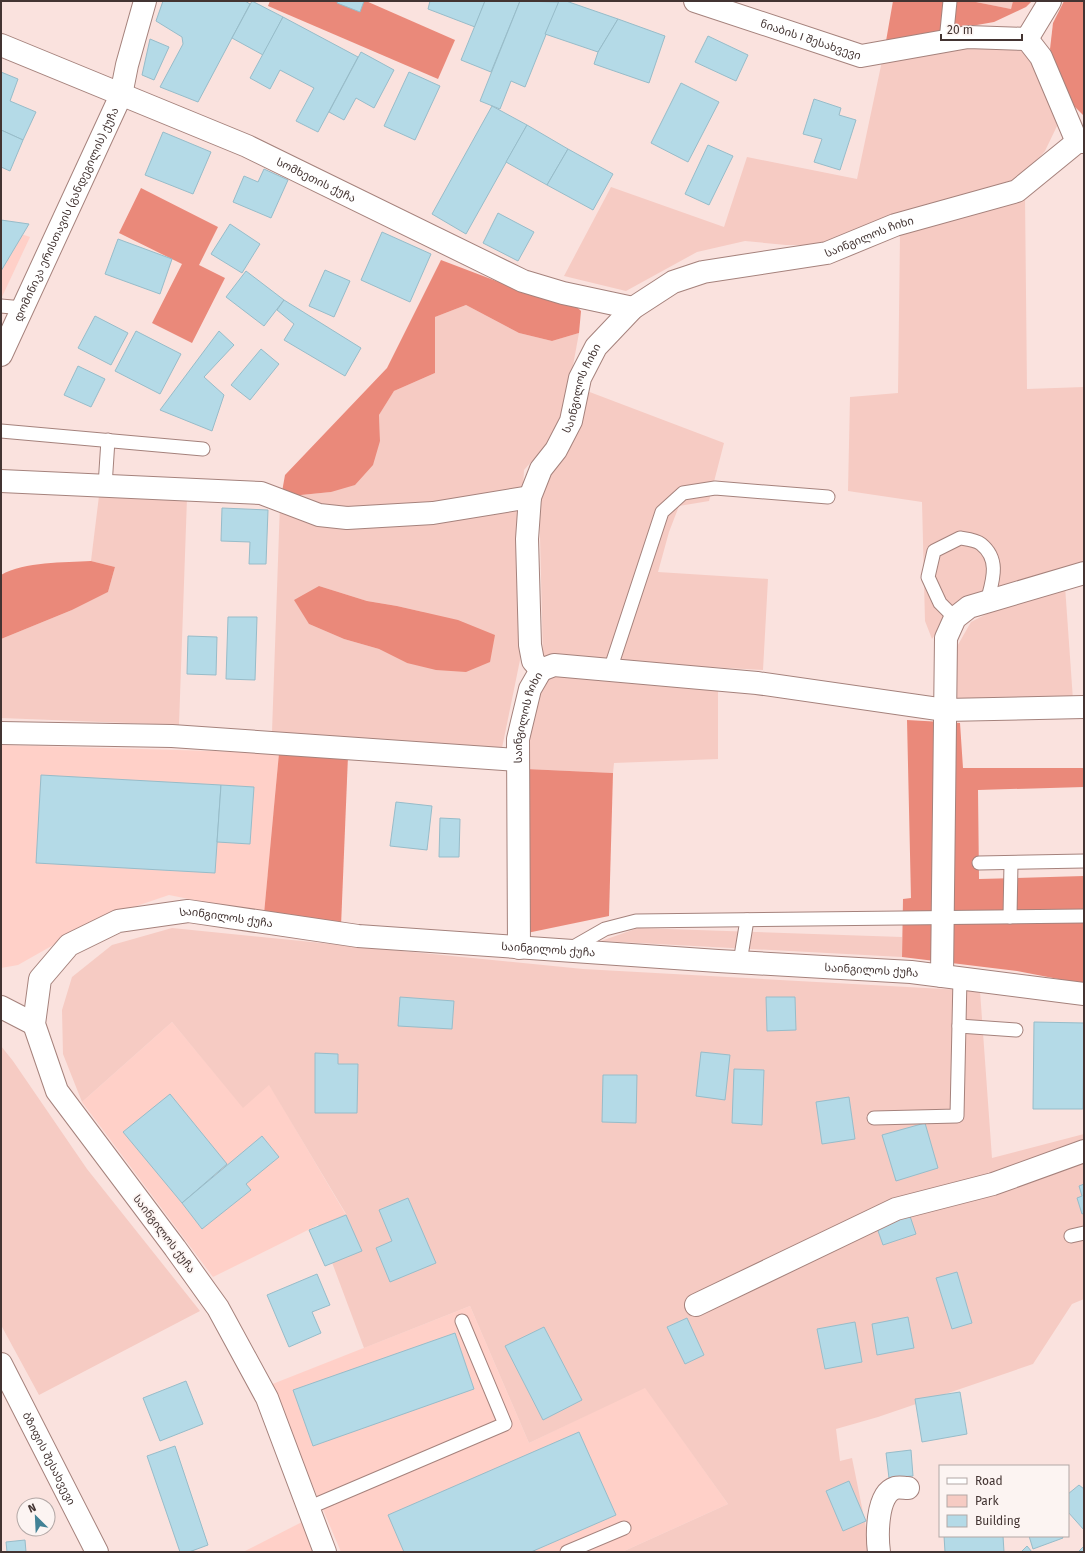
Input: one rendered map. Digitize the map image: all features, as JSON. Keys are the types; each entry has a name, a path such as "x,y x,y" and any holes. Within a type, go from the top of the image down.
{"street":[{"name":"დომინიკა ერისთავის (განდეგილის) ქუჩა","path":"1,355 121,95 127,65 144,1"},
{"name":"ნიაბის I შესახვევი","path":"695,1 861,56 968,36 1027,39"},
{"path":"1027,39 1050,1"},
{"name":"საინგილოს ჩიხი","path":"519,948 518,739 530,689 541,670 533,661 530,645 527,539 530,496 541,469 556,450 571,421 580,378 596,347 633,308 673,282 703,272 827,253 895,225 1017,191 1080,142 1041,57 1027,39"},
{"name":"სომხეთის ქუჩა","path":"1,45 247,146 523,281 563,293 633,308"},
{"path":"1,481 261,494 319,515 347,518 433,513 530,496"},
{"path":"951,977 942,918 946,638 955,618 969,607 1084,573"},
{"path":"541,670 554,665 757,683 945,710 1084,707"},
{"path":"1,733 172,736 518,760"},
{"name":"საინგილოს ქუჩა","path":"325,1552 267,1398 218,1308 175,1248 57,1091 34,1024 40,979 69,945 118,921 188,911 358,936 519,948 911,972 1084,994"},
{"path":"1,1007 34,1024"},
{"path":"696,1305 896,1208 993,1184 1084,1151"},
{"name":"ბზიფის შესახვევი","path":"1,1364 97,1552"},
{"path":"878,1552 876,1534 880,1511 886,1495 894,1488 908,1488"}],"lane":[{"path":"946,40 950,1"},
{"path":"1,306 23,308"},
{"path":"1,431 203,449"},
{"path":"106,486 108,440"},
{"path":"610,670 662,512 684,493 715,488 828,497"},
{"path":"955,618 940,603 928,577 934,552 960,538 980,543 991,557 994,572 987,602"},
{"path":"979,863 1084,862"},
{"path":"1010,917 1011,863"},
{"path":"567,951 605,929 636,921 1084,916"},
{"path":"740,962 747,920"},
{"path":"874,1118 957,1116 959,1026 951,977"},
{"path":"959,1026 1016,1030"},
{"path":"308,1508 505,1424 462,1321"},
{"path":"568,1552 624,1528"}],"shaded area":[{"path":"270,1 366,1 455,40 438,79 268,6"},
{"path":"893,1 971,1 1011,9 1013,1 1032,1 1026,7 994,22 886,41"},
{"path":"1064,1 1084,1 1084,116 1073,105 1057,71 1050,49 1053,23"},
{"path":"141,188 218,227 199,265 225,278 192,343 152,323 182,264 119,233"},
{"path":"1,227 30,237 1,299"},
{"path":"441,260 538,297 575,305 581,311 579,333 552,341 519,333 466,305 435,317 435,373 394,391 379,415 380,441 373,465 355,485 331,492 291,496 280,503 285,475 387,368"},
{"path":"91,561 115,567 108,592 72,610 1,639 1,575 11,570 33,565"},
{"path":"319,586 367,601 397,606 458,620 495,635 490,662 466,672 436,670 407,663 379,649 344,639 309,624 294,600"},
{"path":"907,720 960,723 963,768 1084,768 1084,787 978,790 979,879 1084,876 1084,984 1017,971 902,957 903,899 911,898"},
{"path":"1,745 279,753 264,914 169,895 101,918 18,965 1,968"},
{"path":"279,753 348,756 341,926 264,914"},
{"path":"526,769 613,773 609,916 527,933"},
{"path":"172,1022 243,1107 269,1084 346,1215 318,1225 213,1277 82,1102"},
{"path":"470,1306 529,1443 645,1387 728,1504 622,1552 341,1552 270,1385"},
{"path":"302,1522 313,1552 243,1552"}],"green space":[{"path":"971,1 1013,1 1011,9"},
{"path":"994,47 1026,52 1044,78 1057,126 1045,151 1014,186 827,245 786,245 745,241 697,252 626,291 564,276 611,187 724,227 747,157 857,179 882,61 948,49"},
{"path":"1025,196 1027,389 1084,387 1084,566 963,599 932,639 925,621 922,502 848,491 850,397 898,393 900,234"},
{"path":"466,305 519,333 552,341 579,333 562,425 524,470 519,563 520,660 502,748 272,732 280,503 291,496 331,492 380,441 379,415 394,391 435,373 435,317","holes":["319,586 367,601 423,612 407,663 379,649 344,639 309,624"]},
{"path":"587,391 724,443 709,501 679,506 669,532 658,572 768,579 763,670 543,658 539,497 554,468"},
{"path":"99,496 187,498 179,725 1,718 1,639 72,610 108,592 115,567 91,561"},
{"path":"1065,586 1073,700 953,701 955,650 971,622 998,608"},
{"path":"564,674 718,691 718,759 614,763 613,773 526,769 530,718 547,679"},
{"path":"172,928 583,969 980,991 992,1158 1084,1134 1084,1299 1072,1304 1033,1364 878,1417 836,1429 840,1461 852,1458 871,1552 622,1552 728,1504 645,1388 529,1443 470,1306 364,1348 318,1225 346,1214 269,1085 243,1108 172,1022 82,1102 63,1054 62,1010 72,977 112,945"},
{"path":"638,928 902,937 902,957 601,941"},
{"path":"1,1046 13,1061 87,1169 200,1311 39,1395 1,1325"}],"building":[{"path":"163,1 245,1 250,4 198,102 160,87 183,44 182,37 156,21"},
{"path":"252,1 283,17 263,55 232,38"},
{"path":"338,1 364,1 360,12 337,3"},
{"path":"430,1 485,1 475,27 428,9"},
{"path":"485,1 520,1 491,72 461,60"},
{"path":"520,1 559,2 525,87 511,81 500,109 480,101"},
{"path":"559,1 566,1 618,19 598,52 545,34"},
{"path":"283,17 358,57 318,132 296,121 314,88 280,70 270,89 250,78"},
{"path":"618,19 665,36 649,83 594,64 598,52"},
{"path":"708,36 748,55 736,81 695,62"},
{"path":"150,39 169,47 154,80 142,75"},
{"path":"361,52 394,70 374,108 356,98 344,120 329,112"},
{"path":"1,72 18,79 10,101 36,112 23,140 1,130"},
{"path":"409,72 440,86 415,140 384,126"},
{"path":"681,83 719,102 688,162 651,143"},
{"path":"814,99 841,108 839,115 856,120 840,170 814,162 822,139 803,134"},
{"path":"492,106 527,125 466,234 432,214"},
{"path":"527,125 568,149 547,185 506,162"},
{"path":"1,130 23,140 10,171 1,167"},
{"path":"163,132 211,152 193,194 145,175"},
{"path":"708,145 733,156 709,205 685,194"},
{"path":"568,149 613,174 593,210 547,185"},
{"path":"264,169 288,180 271,218 233,202 244,176 258,182"},
{"path":"498,213 534,232 518,261 483,243"},
{"path":"1,220 29,224 1,271"},
{"path":"230,224 260,244 242,273 211,254"},
{"path":"382,232 431,254 410,302 361,280"},
{"path":"118,239 172,259 160,294 105,274"},
{"path":"325,270 350,281 334,317 309,306"},
{"path":"246,271 284,300 264,326 226,297"},
{"path":"284,300 361,348 345,376 284,340 294,324 277,310"},
{"path":"95,316 128,333 111,365 78,348"},
{"path":"136,331 181,354 160,394 115,371"},
{"path":"219,331 234,345 204,377 224,395 212,431 160,410"},
{"path":"261,349 279,364 250,400 231,385"},
{"path":"78,366 105,379 91,407 64,395"},
{"path":"222,508 268,510 266,564 249,564 250,542 221,541"},
{"path":"228,617 257,617 255,680 226,679"},
{"path":"188,636 217,637 216,675 187,674"},
{"path":"41,775 221,785 215,873 36,863"},
{"path":"221,785 254,787 250,844 217,842"},
{"path":"396,802 432,806 427,850 390,846"},
{"path":"440,818 460,819 459,857 439,857"},
{"path":"400,997 454,1001 452,1029 398,1026"},
{"path":"766,997 795,997 796,1030 767,1031"},
{"path":"1034,1022 1084,1023 1083,1109 1033,1109"},
{"path":"701,1052 730,1055 725,1100 696,1096"},
{"path":"315,1053 338,1054 338,1064 358,1064 357,1113 315,1113"},
{"path":"734,1069 764,1070 762,1125 732,1123"},
{"path":"603,1075 637,1075 636,1123 602,1122"},
{"path":"170,1094 227,1164 182,1203 123,1132"},
{"path":"849,1097 855,1139 822,1144 816,1102"},
{"path":"925,1123 938,1168 896,1181 882,1135"},
{"path":"262,1136 279,1157 246,1184 251,1190 202,1229 182,1203"},
{"path":"1084,1184 1084,1213 1082,1214 1077,1198 1082,1196 1079,1186"},
{"path":"408,1198 436,1263 390,1282 376,1248 392,1241 379,1210"},
{"path":"909,1213 916,1234 883,1245 876,1225"},
{"path":"346,1215 362,1251 325,1266 309,1230"},
{"path":"957,1272 972,1323 952,1329 936,1278"},
{"path":"317,1274 330,1305 312,1312 321,1333 289,1347 267,1295"},
{"path":"908,1317 914,1348 877,1355 872,1324"},
{"path":"687,1318 704,1355 685,1364 667,1327"},
{"path":"855,1322 862,1362 825,1369 817,1329"},
{"path":"544,1327 582,1400 543,1420 505,1346"},
{"path":"455,1333 474,1389 313,1446 293,1390"},
{"path":"186,1381 203,1424 160,1441 143,1398"},
{"path":"960,1392 967,1434 922,1442 915,1399"},
{"path":"579,1432 616,1515 531,1552 404,1552 388,1515"},
{"path":"175,1446 208,1545 189,1552 180,1552 147,1456"},
{"path":"911,1450 913,1476 889,1478 886,1453"},
{"path":"849,1481 866,1521 843,1531 826,1491"},
{"path":"1079,1485 1084,1489 1084,1530 1069,1513 1069,1493"},
{"path":"944,1537 1003,1537 1004,1552 945,1552"},
{"path":"1029,1537 1063,1538 1033,1549"},
{"path":"25,1540 26,1552 7,1552 6,1542"},
{"path":"1027,1546 1032,1552 1021,1552"},
{"path":"1084,1546 1084,1552 1078,1552"}]}
